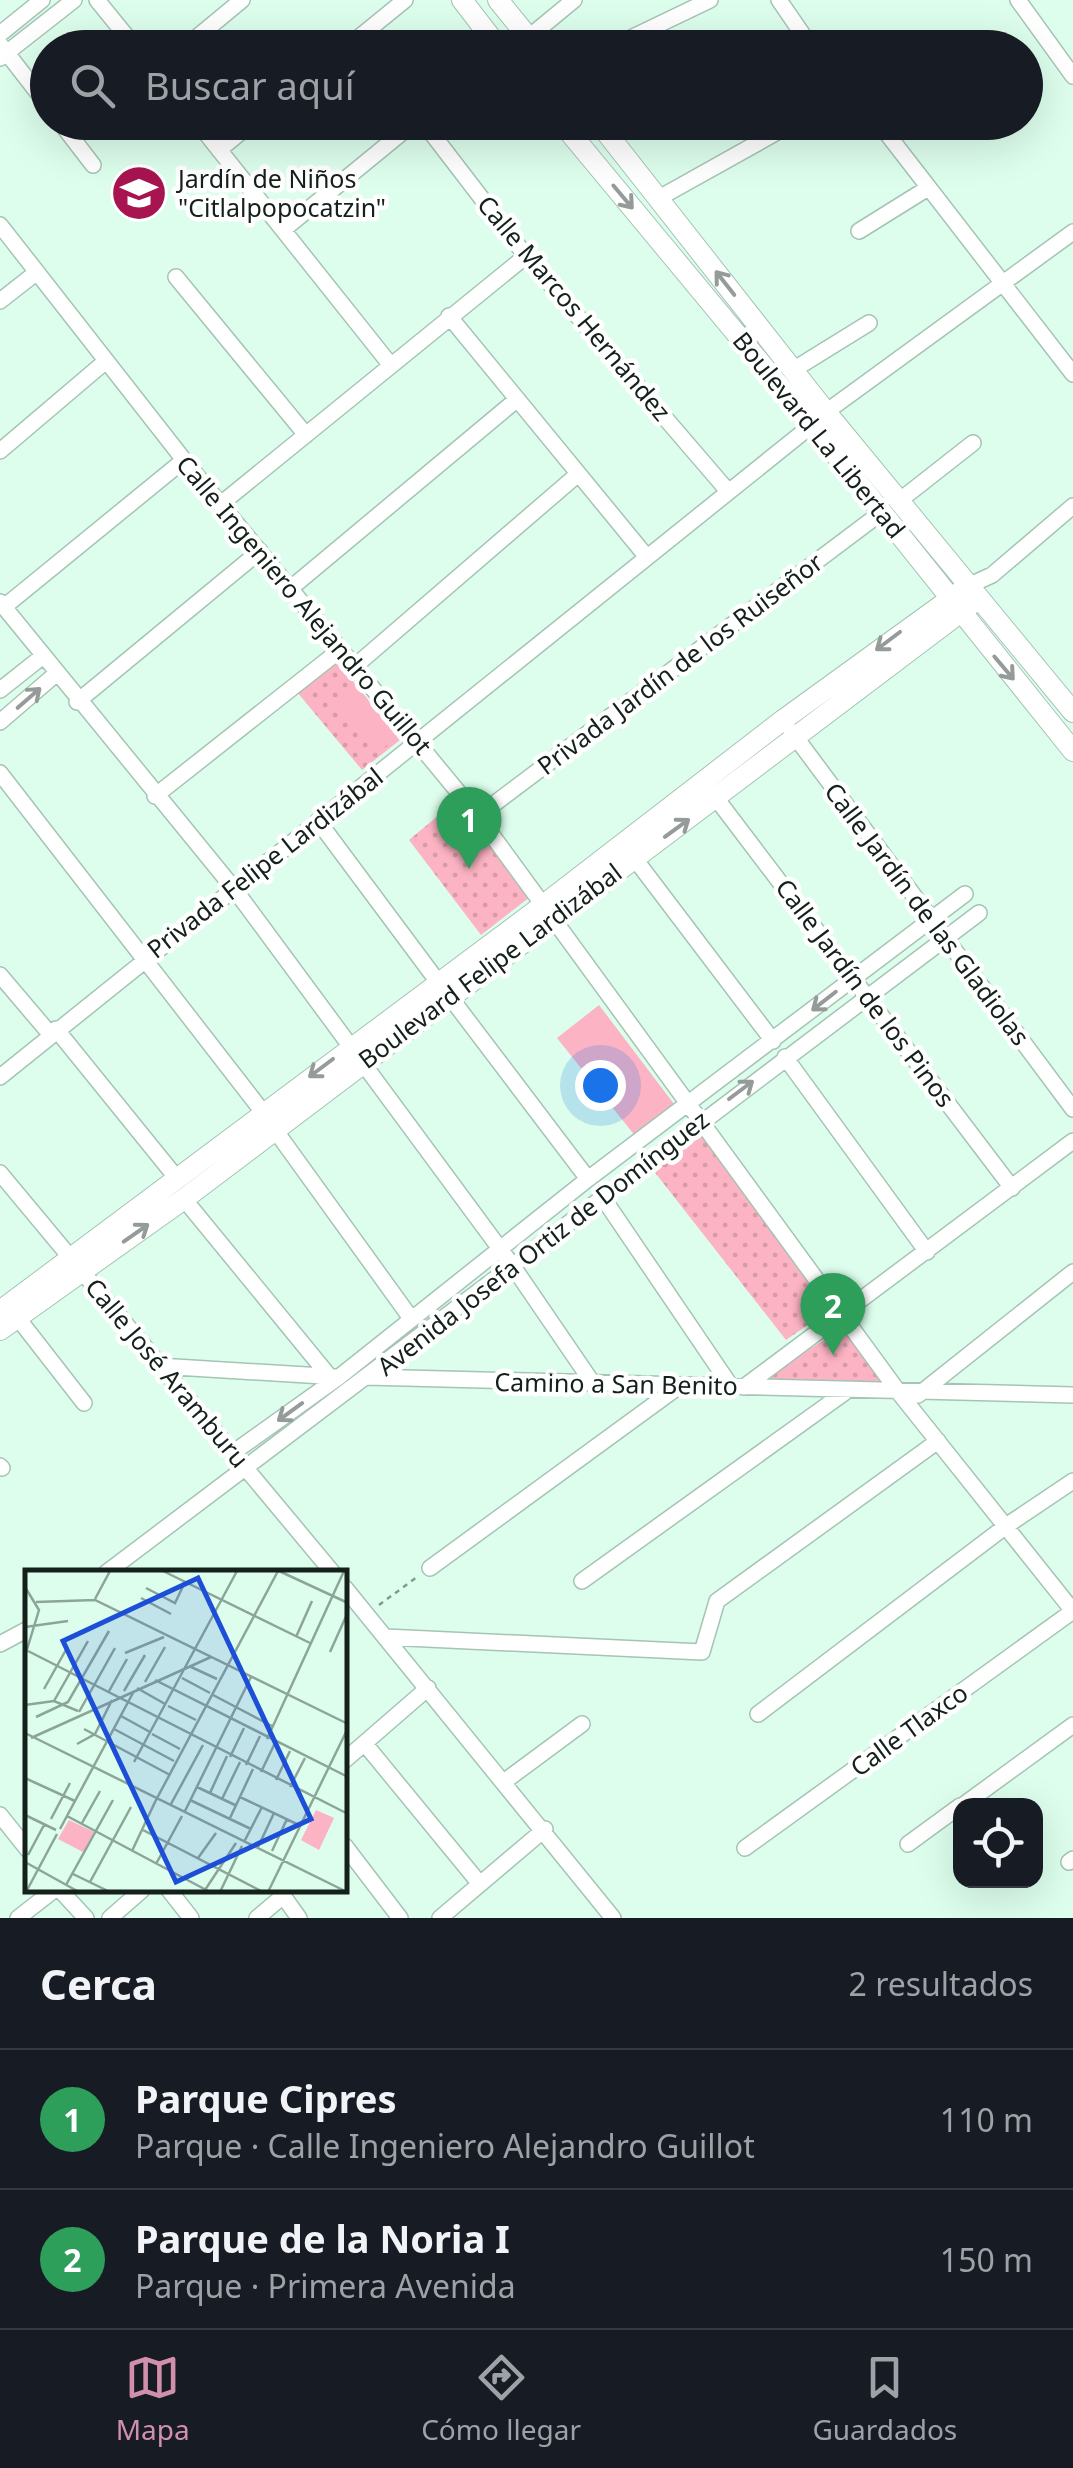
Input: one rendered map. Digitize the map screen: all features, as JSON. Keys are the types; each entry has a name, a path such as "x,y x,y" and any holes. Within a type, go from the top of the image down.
{"main road":[{"path":"462,0 485,30"},
{"path":"498,0 523,30"},
{"name":"Boulevard La Libertad","path":"577,140 820,418 891,507 973,592 1073,712"},
{"name":"Boulevard La Libertad","path":"612,140 793,370 820,418"},
{"name":"Boulevard La Libertad","path":"891,507 953,606 1073,751"},
{"name":"Boulevard Felipe Lardizábal","path":"6,1319 76,1265 175,1176 262,1112 356,1053 547,914 973,592"},
{"name":"Boulevard Felipe Lardizábal","path":"547,914 635,859 716,798 789,728"},
{"name":"Boulevard Felipe Lardizábal","path":"76,1265 184,1199 274,1130 356,1053"}],"street":[{"path":"0,34 42,0"},
{"path":"32,30 74,0"},
{"path":"97,0 121,30"},
{"path":"206,30 242,0"},
{"path":"368,30 405,0"},
{"path":"545,30 574,0"},
{"path":"648,30 710,0"},
{"path":"779,0 800,30"},
{"path":"1018,0 1040,30"},
{"path":"30,31 2,51 30,84"},
{"path":"1043,35 1073,76"},
{"path":"74,140 93,165"},
{"path":"211,140 390,363"},
{"path":"219,150 231,140"},
{"path":"283,230 393,140"},
{"name":"Calle Marcos Hernández","path":"437,140 526,256 727,490"},
{"path":"659,198 763,140"},
{"path":"892,140 1073,374"},
{"path":"859,231 928,188"},
{"name":"Calle Ingeniero Alejandro Guillot","path":"0,225 184,460 478,816 900,1394 1073,1611"},
{"name":"Privada Felipe Lardizábal","path":"0,1077 727,490 1073,232"},
{"path":"222,503 526,256"},
{"path":"0,301 36,272"},
{"path":"176,277 306,434"},
{"path":"449,316 646,556"},
{"path":"793,370 869,322"},
{"path":"0,451 106,362"},
{"path":"291,588 515,401"},
{"name":"Privada Jardín de los Ruiseñor","path":"478,816 973,443"},
{"path":"184,460 2,604 77,702 234,890 512,1264 594,1385"},
{"path":"354,667 577,475"},
{"path":"973,592 1073,506"},
{"path":"77,702 260,550"},
{"path":"156,796 340,650"},
{"path":"0,690 43,656"},
{"path":"0,722 57,673"},
{"name":"Calle Jardín de las Gladiolas","path":"789,728 1073,1108"},
{"path":"0,773 146,957 262,1112"},
{"name":"Calle Jardín de los Pinos","path":"716,798 1012,1188"},
{"path":"318,821 588,1179"},
{"path":"635,859 773,1040"},
{"name":"Avenida Josefa Ortiz de Domínguez","path":"110,1570 334,1376 966,894"},
{"name":"Avenida Josefa Ortiz de Domínguez","path":"239,1459 370,1377 600,1195 942,936 978,913"},
{"path":"0,975 53,1031 175,1176"},
{"path":"784,1057 927,1252"},
{"path":"274,1130 410,1318"},
{"path":"600,1195 738,1388 843,1316 1073,1141"},
{"name":"Calle José Aramburu","path":"0,1173 331,1570"},
{"path":"184,1199 334,1376"},
{"path":"918,1395 1073,1272"},
{"path":"6,1319 84,1403"},
{"name":"Camino a San Benito","path":"158,1366 678,1388 1073,1395"},
{"path":"430,1568 678,1388"},
{"path":"582,1581 844,1393"},
{"path":"386,1638 702,1652 714,1604 938,1441"},
{"path":"758,1714 1006,1526 1073,1481"},
{"path":"348,1592 545,1829 613,1918"},
{"name":"Calle Tlaxco","path":"744,1848 1073,1611"},
{"path":"0,1644 25,1631"},
{"path":"348,1757 428,1688"},
{"path":"505,1780 582,1724"},
{"path":"972,1798 1073,1725"},
{"path":"364,1744 480,1884"},
{"path":"908,1844 953,1812"},
{"path":"0,1815 25,1846"},
{"path":"440,1918 545,1829"},
{"path":"348,1850 400,1918"},
{"path":"18,1918 53,1893"},
{"path":"60,1893 86,1918"},
{"path":"110,1918 139,1893"},
{"path":"172,1893 191,1918"},
{"path":"257,1918 281,1894 299,1918"}],"path":[{"path":"366,1614 430,1568"}],"shaded area":[{"path":"335,659 400,740 362,770 297,692"},
{"path":"357,686 398,737 379,751 338,701"},
{"path":"446,809 465,816 530,897 481,935 409,840"},
{"path":"599,1005 677,1108 636,1137 557,1038"},
{"path":"702,1136 832,1308 786,1340 653,1170"},
{"path":"843,1328 888,1386 759,1381"}],"place":[{"name":"Jardín de Niños \"Citlalpopocatzin\"","path":"139,193"},
{"name":"Parque Cipres","path":"469,869"},
{"name":"Parque de la Noria I","path":"833,1355"}]}
